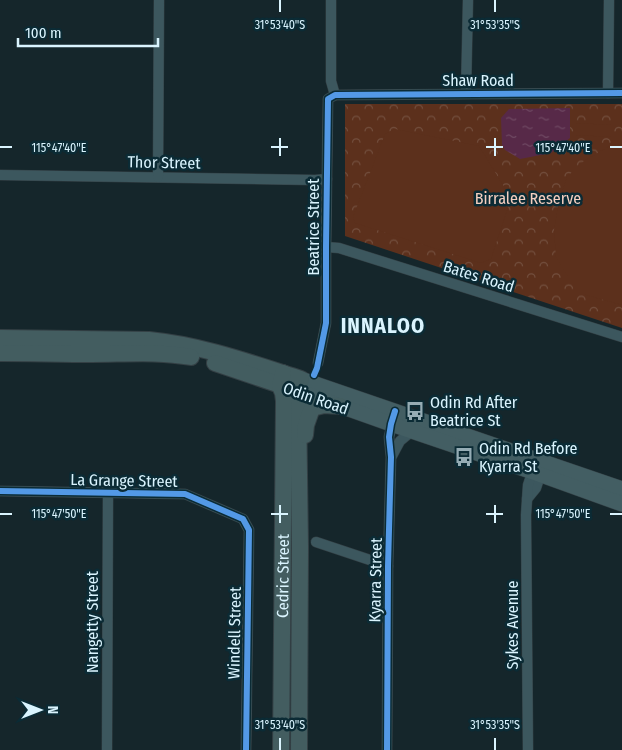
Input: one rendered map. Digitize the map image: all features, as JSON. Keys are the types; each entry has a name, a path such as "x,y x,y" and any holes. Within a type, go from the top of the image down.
{"main road":[{"name":"Odin Road","path":"0,338 162,341 208,350 282,380"},
{"name":"Odin Road","path":"0,353 146,353 181,355 300,385 539,467 622,490"},
{"name":"Cedric Street","path":"281,750 284,401 282,380"},
{"name":"Odin Road","path":"300,385 340,406 393,418"},
{"name":"Cedric Street","path":"299,750 300,385"},
{"path":"300,480 306,425 312,408 324,405 340,406"},
{"name":"Odin Road","path":"539,467 622,504"}],"street":[{"path":"158,177 159,0"},
{"name":"Beatrice Street","path":"318,363 326,323 328,99 335,94 331,82 331,0"},
{"path":"466,93 468,0"},
{"path":"608,92 609,0"},
{"name":"Shaw Road","path":"335,94 622,93"},
{"name":"Thor Street","path":"0,175 327,179"},
{"name":"Bates Road","path":"326,246 339,248 622,337"},
{"name":"Kyarra Street","path":"387,750 390,437 393,418"},
{"path":"391,457 400,441 414,425"},
{"name":"Sykes Avenue","path":"528,750 526,525 527,500 536,488 539,467"},
{"name":"La Grange Street","path":"0,491 185,494 243,519"},
{"name":"Nangetty Street","path":"107,750 108,493"},
{"name":"Windell Street","path":"243,519 249,530 246,750"},
{"path":"316,542 388,566"}],"green space":[{"name":"Birralee Reserve","path":"345,104 622,104 622,328 345,236"},
{"path":"576,123 611,125 611,137 576,135"},
{"path":"395,129 479,146 511,198 491,259 481,263 355,223 353,217 385,134"},
{"path":"622,144 622,305 586,295 567,275 556,257 554,230 559,201 567,177 584,161 611,145"}],"water":[{"path":"570,108 570,138 551,153 520,159 505,150 502,145 501,118 509,109"}],"cycle path":[{"path":"314,375 326,323 328,99 335,95 622,93"},
{"path":"387,750 388,566 391,457 389,437 395,411"},
{"path":"0,491 185,494 243,519 249,530 246,750"}],"place":[{"name":"Odin Rd After Beatrice St","path":"415,411"},
{"name":"Odin Rd Before Kyarra St","path":"464,457"}],"district":[{"name":"INNALOO","path":"383,326"}]}
